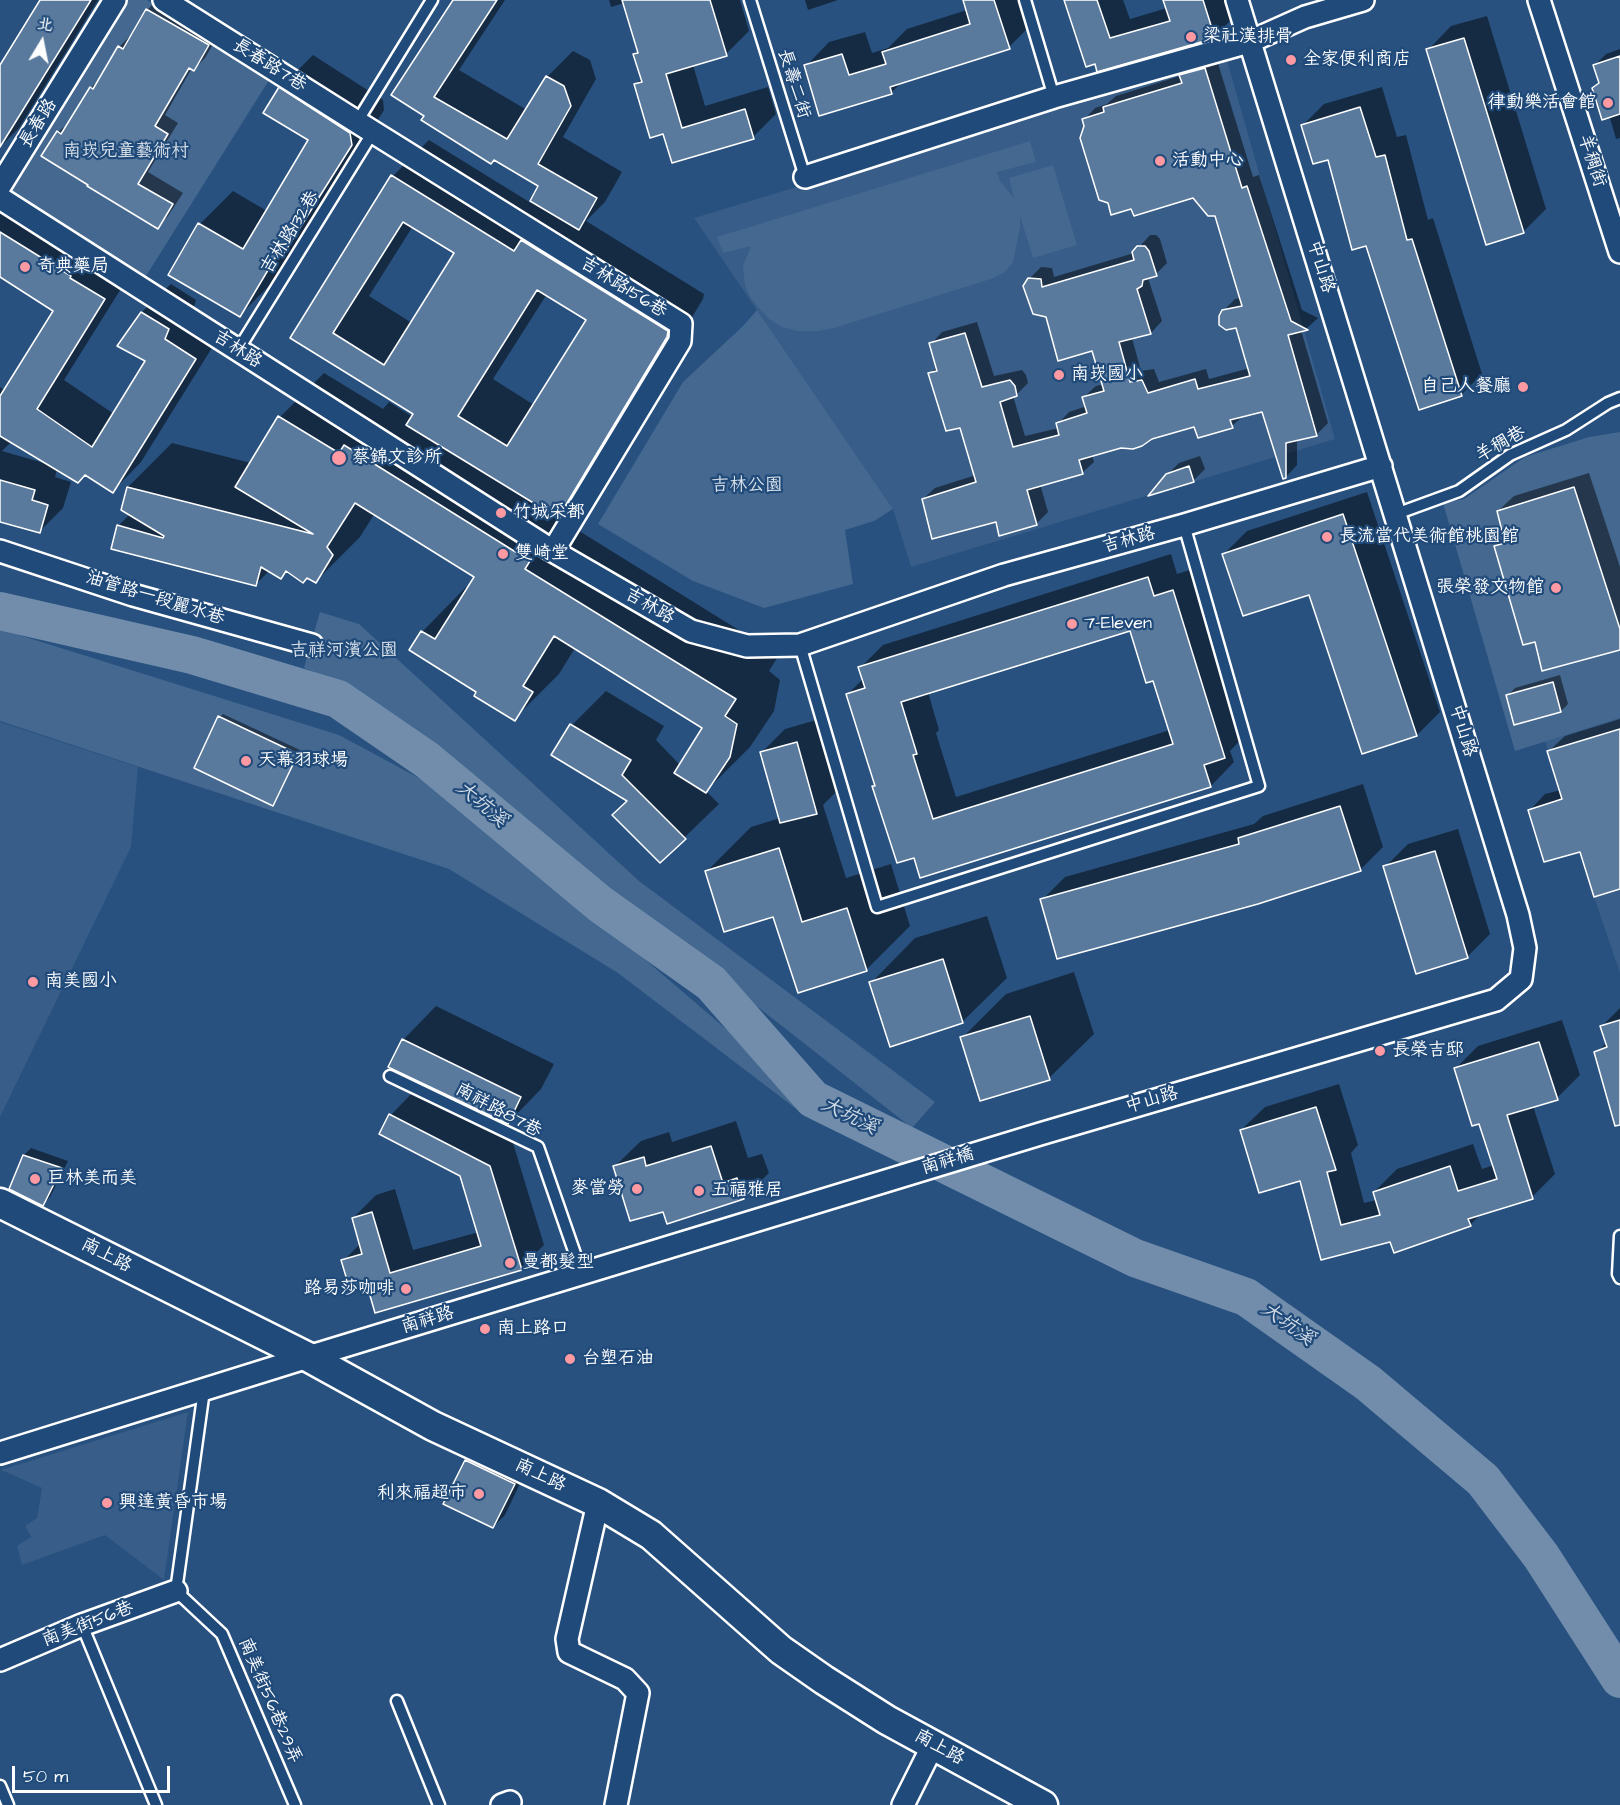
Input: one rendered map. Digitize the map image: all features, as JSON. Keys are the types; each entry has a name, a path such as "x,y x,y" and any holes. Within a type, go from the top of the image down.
{"street":[{"name":"長春路","path":"0,186 115,0"},
{"name":"長春路7巷","path":"164,0 365,127"},
{"name":"中山路","path":"1040,1134 1496,1000 1521,979 1524,948 1518,915 1237,0"},
{"path":"805,177 1054,97 1249,42 1305,17 1363,0"},
{"name":"羊稠街","path":"1539,0 1620,252"},
{"name":"吉林路156巷","path":"365,127 681,324 680,340 553,551"},
{"name":"吉林路","path":"0,198 553,551 691,631 747,646 800,645 1004,575 1184,525 1381,466"},
{"name":"油管路一段麗水巷","path":"0,550 133,595 312,645"},
{"name":"南祥橋","path":"856,1190 1040,1134"},
{"name":"南祥路","path":"0,1453 856,1190"},
{"name":"南上路","path":"0,1203 308,1357 433,1426 598,1503 651,1535 781,1650 887,1720 1043,1805"},
{"path":"598,1503 567,1639 569,1652 625,1679 638,1693 616,1805"},
{"name":"南美街56巷","path":"0,1660 82,1625 176,1592"},
{"path":"903,1805 933,1745"}],"lane":[{"name":"吉林路132巷","path":"238,350 365,127 432,0"},
{"name":"長壽二街","path":"750,0 805,177"},
{"path":"1025,0 1054,97"},
{"name":"羊稠巷","path":"1396,514 1459,491 1510,455 1566,430 1608,403 1620,398"},
{"path":"800,645 877,907 1259,786 1184,525"},
{"name":"南祥路87巷","path":"390,1076 538,1147 582,1274"},
{"path":"1620,1236 1618,1274 1620,1278"},
{"path":"176,1592 204,1390"},
{"name":"南美街56巷29弄","path":"176,1592 222,1634 295,1805"},
{"path":"82,1625 156,1805"},
{"path":"397,1701 440,1805"},
{"path":"0,1786 8,1805"}],"shaded area":[{"name":"南崁國小","path":"1226,57 1335,439 911,567 893,509 694,218"},
{"path":"1620,718 1620,973 1545,741"},
{"name":"南美國小","path":"0,722 138,767 131,847 0,1117"},
{"name":"興達黃昏市場","path":"188,1412 164,1580 105,1535 22,1565 17,1546 31,1537 25,1526 37,1518 42,1488 1,1470"}],"green space":[{"name":"南崁兒童藝術村","path":"124,0 147,0 271,77 146,276 6,189"},
{"path":"1030,141 1036,162 997,172 1000,181 1014,198 1009,178 1053,165 1077,245 1033,258 1020,216 1020,228 1013,262 1005,272 991,279 834,328 797,331 782,327 769,319 750,297 745,285 743,266 751,246 723,253 717,237"},
{"name":"吉林公園","path":"757,310 893,509 874,521 845,530 853,584 764,608 693,581 598,524 683,382"},
{"name":"張榮發文物館","path":"1620,432 1620,718 1515,751 1443,503 1464,499 1525,457 1589,437"},
{"name":"吉祥河濱公園","path":"320,612 359,624 639,881 935,1102 912,1128 355,688 304,668"},
{"path":"0,629 339,735 445,792 605,925 804,1096 795,1108 618,973 449,869 0,721"}],"building":[{"path":"40,0 91,0 0,147 0,65"},
{"path":"453,0 497,0 434,97 507,139 546,76 564,86 571,106 538,164 597,198 579,230 530,201 538,186 494,160 491,164 421,120 424,116 391,95"},
{"path":"622,0 710,0 727,56 666,74 682,128 745,109 754,139 672,163 663,134 650,138 634,84 642,82 633,54 638,53"},
{"path":"963,0 994,0 1010,49 890,87 892,94 819,116 804,65 842,54 849,75 886,64 882,52 970,24"},
{"path":"1064,0 1097,0 1110,38 1170,21 1163,0 1203,0 1215,38 1097,72 1095,64 1086,67"},
{"path":"146,9 209,45 194,71 189,68 155,126 168,134 138,184 173,204 158,229 41,156 57,131 61,134 90,87 93,89 118,46 123,49"},
{"path":"1464,38 1524,233 1486,245 1426,49"},
{"name":"律動樂活會館","path":"1620,56 1620,114 1602,120 1592,88 1599,83 1593,65"},
{"path":"1205,68 1242,188 1247,186 1291,321 1308,330 1288,335 1317,436 1286,443 1286,478 1283,479 1262,412 1230,420 1233,428 1198,438 1194,427 1152,439 1133,449 1121,448 1079,460 1083,474 1027,490 1037,525 999,536 996,522 932,539 922,499 976,482 960,428 946,431 928,373 937,371 929,343 965,333 982,387 1010,380 1015,386 1017,396 1000,402 1013,447 1059,435 1056,423 1087,413 1082,397 1104,391 1092,351 1058,361 1046,317 1033,314 1023,286 1028,278 1041,279 1042,287 1134,260 1132,252 1137,246 1145,246 1149,251 1157,276 1143,280 1142,286 1137,289 1151,334 1119,342 1130,382 1142,380 1148,393 1195,379 1198,389 1250,376 1236,328 1226,330 1219,325 1222,310 1242,306 1215,216 1208,216 1193,198 1134,216 1131,209 1111,215 1108,203 1099,200 1080,138 1084,126 1082,119 1104,112 1103,107 1182,83 1179,75"},
{"path":"279,87 350,133 352,145 284,253 280,250 240,317 168,275 198,223 243,249 308,140 263,113"},
{"path":"1360,107 1376,157 1385,155 1407,240 1412,239 1462,396 1419,410 1366,246 1352,250 1328,160 1313,164 1301,125"},
{"path":"391,175 514,251 521,240 668,331 667,337 558,518 406,425 413,414 290,338","holes":["403,222 454,253 384,365 333,333","537,290 586,320 507,446 458,416"]},
{"path":"0,232 105,299 37,409 92,447 145,361 117,346 141,312 169,329 165,339 196,359 113,493 85,475 78,483 0,436 0,396 53,311 0,277"},
{"path":"278,416 339,453 344,445 530,561 525,569 736,699 725,716 737,724 730,757 706,793 674,773 702,728 554,636 523,686 533,692 515,721 474,696 476,692 409,650 421,631 435,639 474,577 355,503 327,547 333,555 316,583 307,578 303,583 286,571 281,579 261,567 256,586 111,549 117,525 163,538 164,536 121,510 127,487 313,534 235,487"},
{"path":"1189,466 1194,482 1148,496 1166,474"},
{"path":"0,480 35,490 32,500 48,505 40,533 0,522"},
{"name":"張榮發文物館","path":"1574,487 1620,629 1620,650 1542,671 1535,642 1523,645 1494,546 1505,543 1497,511"},
{"path":"1343,514 1417,736 1362,754 1309,595 1243,616 1222,554"},
{"path":"1148,577 1154,596 1173,590 1225,758 1204,765 1211,787 920,878 914,858 897,863 872,786 875,786 846,694 865,688 858,667","holes":["1130,631 1146,683 1153,681 1173,744 933,819 913,755 917,754 901,702"]},
{"path":"1553,682 1561,712 1514,725 1506,695"},
{"name":"天幕羽球場","path":"218,716 298,754 273,806 194,768"},
{"path":"570,724 631,760 622,775 686,839 660,863 612,815 627,801 551,755"},
{"path":"1620,729 1620,889 1594,897 1580,852 1544,862 1528,810 1562,799 1547,751"},
{"path":"797,742 817,814 780,823 760,752"},
{"path":"1340,806 1361,871 1258,904 1057,959 1040,899 1239,844 1238,838"},
{"path":"779,848 802,922 847,908 867,971 798,993 773,917 724,932 705,871"},
{"path":"1435,851 1468,958 1416,974 1383,866"},
{"path":"943,959 963,1023 890,1047 869,982"},
{"path":"1030,1016 1050,1080 980,1101 960,1037"},
{"path":"1620,1020 1620,1125 1615,1126 1594,1052 1607,1047 1600,1026"},
{"path":"402,1039 521,1097 508,1124 388,1067"},
{"path":"1539,1042 1558,1100 1507,1115 1533,1199 1468,1219 1471,1226 1394,1253 1390,1242 1321,1260 1300,1181 1259,1193 1240,1130 1316,1107 1336,1170 1327,1172 1341,1225 1380,1215 1373,1192 1450,1166 1458,1191 1497,1179 1479,1124 1472,1126 1454,1068"},
{"path":"389,1114 490,1166 522,1270 375,1313 367,1285 350,1290 341,1260 362,1254 352,1218 372,1212 390,1273 481,1246 460,1176 379,1134"},
{"name":"五福雅居","path":"711,1146 723,1183 737,1178 744,1199 667,1224 663,1212 630,1221 613,1166 644,1157 646,1166"},
{"name":"巨林美而美","path":"23,1155 62,1168 43,1206 9,1189"},
{"name":"利來福超市","path":"465,1460 515,1484 493,1528 443,1504"}],"waterway":[{"name":"大坑溪","path":"0,611 192,655 338,699 427,760 600,904 711,983 813,1099 1135,1258 1246,1297 1368,1383 1483,1480 1541,1556 1620,1679"}],"place":[{"name":"梁社漢排骨","path":"1191,37"},
{"name":"全家便利商店","path":"1291,60"},
{"name":"律動樂活會館","path":"1608,103"},
{"name":"活動中心","path":"1160,161"},
{"name":"奇典藥局","path":"25,267"},
{"name":"南崁國小","path":"1059,375"},
{"name":"自己人餐廳","path":"1523,387"},
{"name":"蔡錦文診所","path":"339,458"},
{"name":"竹城采都","path":"501,513"},
{"name":"長流當代美術館桃園館","path":"1327,537"},
{"name":"雙崎堂","path":"503,554"},
{"name":"張榮發文物館","path":"1556,588"},
{"name":"7-Eleven","path":"1072,624"},
{"name":"天幕羽球場","path":"246,761"},
{"name":"南美國小","path":"33,982"},
{"name":"長榮吉邸","path":"1380,1051"},
{"name":"巨林美而美","path":"35,1179"},
{"name":"麥當勞","path":"637,1189"},
{"name":"五福雅居","path":"699,1191"},
{"name":"曼都髮型","path":"510,1263"},
{"name":"路易莎咖啡","path":"406,1289"},
{"name":"南上路口","path":"485,1329"},
{"name":"台塑石油","path":"570,1359"},
{"name":"利來福超市","path":"479,1494"},
{"name":"興達黃昏市場","path":"107,1503"}]}
